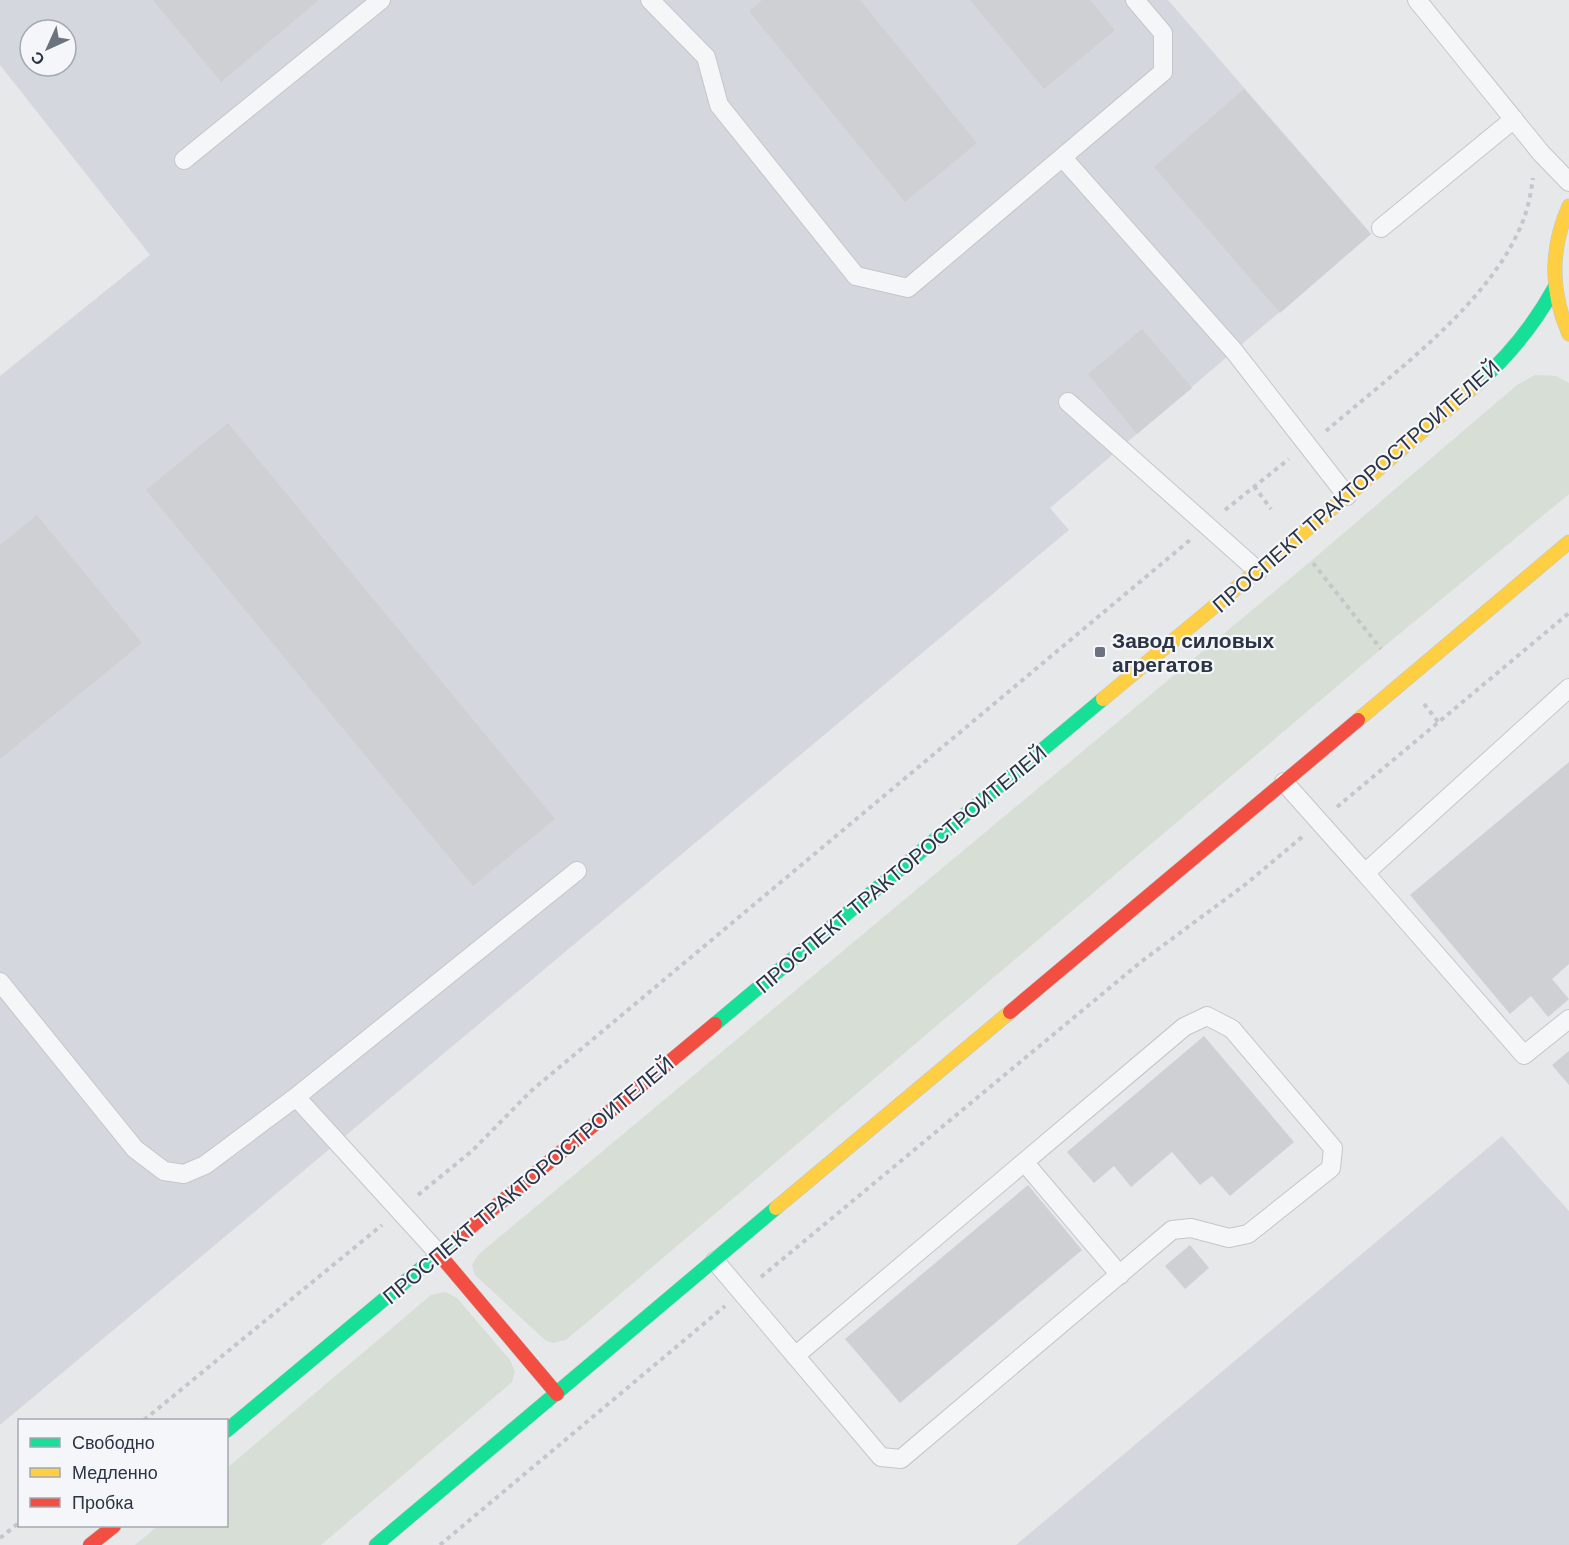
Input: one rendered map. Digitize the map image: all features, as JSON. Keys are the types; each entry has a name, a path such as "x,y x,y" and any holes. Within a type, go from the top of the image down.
{"main road":[{"path":"1569,206 1562,218 1554,254 1555,287 1564,325 1569,334"},
{"name":"ПРОСПЕКТ ТРАКТОРОСТРОИТЕЛЕЙ","path":"228,1429 1347,496 1502,362 1522,339 1555,287"},
{"path":"376,1545 1569,542"},
{"path":"439,1254 557,1394"},
{"path":"90,1545 113,1527"}],"lane":[{"path":"184,160 381,0"},
{"path":"650,0 706,57 719,105 856,276 908,288 1163,72 1163,33 1135,0"},
{"path":"1417,0 1541,153 1569,182"},
{"path":"1381,228 1514,119"},
{"path":"1063,158 1234,351 1347,496"},
{"path":"1068,402 1258,571"},
{"path":"1365,873 1569,688"},
{"path":"1284,782 1524,1055 1569,1019"},
{"path":"0,982 135,1149 164,1171 184,1174 205,1166 296,1096 577,871"},
{"path":"715,1261 880,1457 901,1460 1172,1230 1191,1228 1229,1238 1248,1234 1330,1168 1333,1148 1232,1029 1207,1016 1184,1027 1025,1164 795,1356"},
{"path":"296,1096 439,1254"},
{"path":"1025,1164 1120,1275"}],"path":[{"path":"1324,433 1442,331 1476,295 1505,256 1524,218 1541,153"},
{"path":"417,1196 472,1151 531,1091 1254,486 1292,457"},
{"path":"1254,486 1271,508"},
{"path":"1311,561 1381,650"},
{"path":"765,1273 1142,961 1246,884 1569,613"},
{"path":"1421,701 1439,723"},
{"path":"145,1419 378,1229"},
{"path":"440,1545 728,1304"},
{"path":"0,1538 18,1524"}],"shaded area":[{"path":"0,0 1168,0 1371,234 1050,508 1069,530 0,1425 0,376 150,255 0,65"},
{"path":"1535,375 1556,376 1569,383 1569,494 1381,649 566,1340 553,1343 545,1340 475,1275 472,1265 478,1255 1311,561 1517,385"},
{"path":"1502,1136 1569,1211 1569,1545 1016,1545"},
{"path":"445,1292 457,1298 510,1360 515,1371 512,1382 321,1545 135,1545 157,1527 228,1527 228,1467 431,1295"}],"building":[{"path":"153,0 319,0 221,82"},
{"path":"762,0 860,0 977,143 905,202 749,11"},
{"path":"970,0 1090,0 1115,30 1044,89"},
{"path":"1244,89 1371,234 1280,313 1154,167"},
{"path":"1142,329 1192,388 1137,434 1088,374"},
{"path":"228,423 555,819 473,886 146,490"},
{"path":"37,515 142,643 0,759 0,545"},
{"path":"1569,762 1569,964 1552,979 1569,999 1548,1017 1531,996 1510,1014 1410,895"},
{"path":"1204,1036 1294,1142 1230,1196 1212,1176 1200,1185 1172,1152 1131,1187 1114,1166 1094,1183 1067,1152"},
{"path":"1569,1051 1569,1085 1552,1065"},
{"path":"1028,1185 1082,1250 900,1403 845,1339"},
{"path":"1190,1245 1209,1268 1185,1289 1165,1266"}],"traffic: fast":[{"path":"1477,384 1520,339 1539,314 1555,287"},
{"path":"715,1024 1103,699"},
{"path":"376,1545 776,1208"},
{"path":"228,1429 460,1236"}],"traffic: slow":[{"path":"1569,206 1558,238 1555,270 1558,302 1569,334"},
{"path":"1103,699 1347,496 1477,384"},
{"path":"1358,720 1569,542"},
{"path":"776,1208 1010,1012"}],"traffic: jam":[{"path":"1010,1012 1358,720"},
{"path":"460,1236 715,1024"},
{"path":"439,1254 557,1394"},
{"path":"90,1545 113,1527"}],"place":[{"name":"Завод силовых агрегатов","path":"1100,652"}]}
